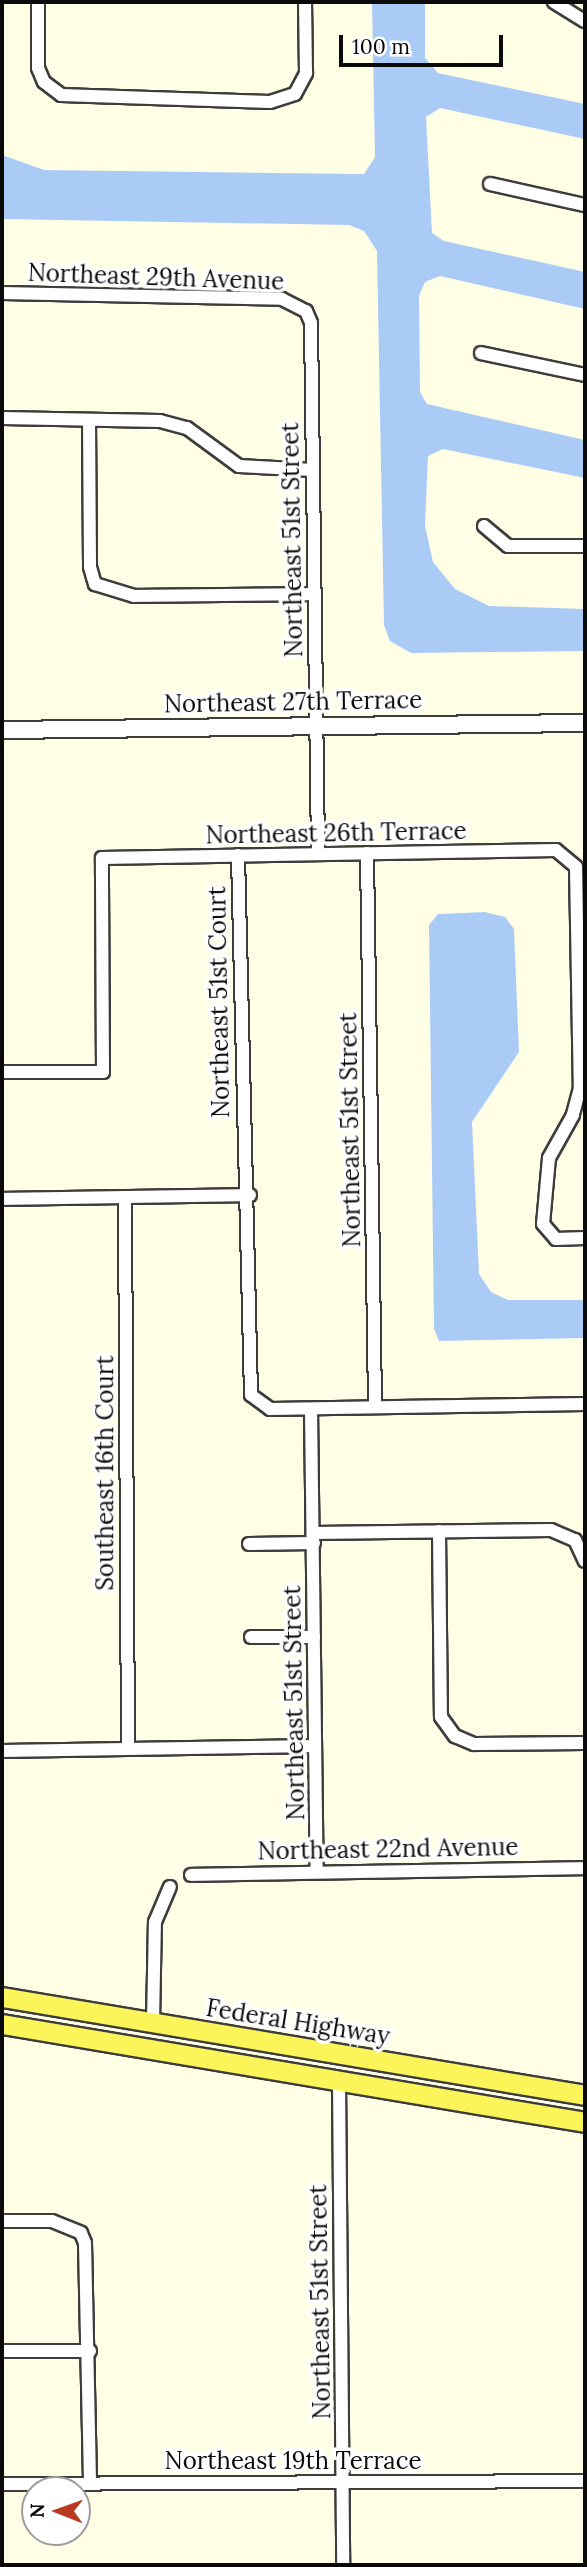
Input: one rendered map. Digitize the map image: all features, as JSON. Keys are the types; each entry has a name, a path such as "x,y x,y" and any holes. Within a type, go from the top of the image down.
{"main road":[{"name":"Federal Highway","path":"2,1997 585,2095"},
{"path":"103,2041 126,2038 153,2023"},
{"name":"Federal Highway","path":"2,2024 585,2122"},
{"path":"252,2066 286,2055 289,2046"},
{"path":"339,2081 395,2063"}],"street":[{"path":"38,2 38,68 52,90 75,98 270,102 295,94 306,73 305,2"},
{"path":"554,2 585,21"},
{"path":"490,184 585,205"},
{"name":"Northeast 29th Avenue","path":"2,293 282,299 306,311"},
{"name":"Northeast 51st Street","path":"306,311 311,323 318,854"},
{"path":"481,354 585,376"},
{"path":"2,418 160,421 187,428 239,466 313,470"},
{"path":"89,420 90,567 94,584 134,596 314,594"},
{"path":"484,526 509,546 585,546"},
{"name":"Northeast 27th Terrace","path":"2,730 315,724 585,723"},
{"name":"Northeast 26th Terrace","path":"2,1072 103,1072 103,858 556,850 569,856 576,867 580,1088 544,1177 548,1234 585,1238"},
{"name":"Northeast 51st Street","path":"367,853 375,1407"},
{"name":"Northeast 51st Court","path":"238,855 243,1149 250,1195 251,1395 270,1409 311,1409"},
{"path":"2,1199 250,1195"},
{"name":"Southeast 16th Court","path":"125,1197 128,1748"},
{"path":"311,1409 585,1404"},
{"name":"Northeast 51st Street","path":"311,1409 317,1871"},
{"path":"249,1544 439,1531 551,1530 575,1540 585,1561"},
{"path":"439,1531 441,1717 455,1736 474,1744 585,1743"},
{"path":"251,1637 314,1637"},
{"path":"2,1751 315,1746"},
{"name":"Northeast 22nd Avenue","path":"191,1875 585,1868"},
{"path":"153,2023 155,1922 170,1886"},
{"name":"Northeast 51st Street","path":"339,2081 343,2565"},
{"path":"2,2221 52,2221 81,2233 89,2261 90,2476"},
{"path":"2,2351 90,2351"},
{"name":"Northeast 19th Terrace","path":"91,2484 585,2481"},
{"name":"Northeast 19th Terrace","path":"2,2483 21,2483"}],"water":[{"path":"372,2 425,2 425,58 438,73 585,104 585,139 440,108 426,117 432,233 444,241 585,272 585,309 440,276 425,282 419,296 420,392 427,404 585,440 585,478 443,449 428,456 425,526 433,562 455,589 489,606 585,609 585,651 411,653 390,641 384,625 377,251 364,231 349,225 2,219 2,155 44,170 364,174 375,157"},
{"path":"485,912 505,917 514,929 519,1052 472,1122 479,1274 491,1292 508,1300 585,1300 585,1338 439,1341 434,1329 429,925 438,914"}]}
